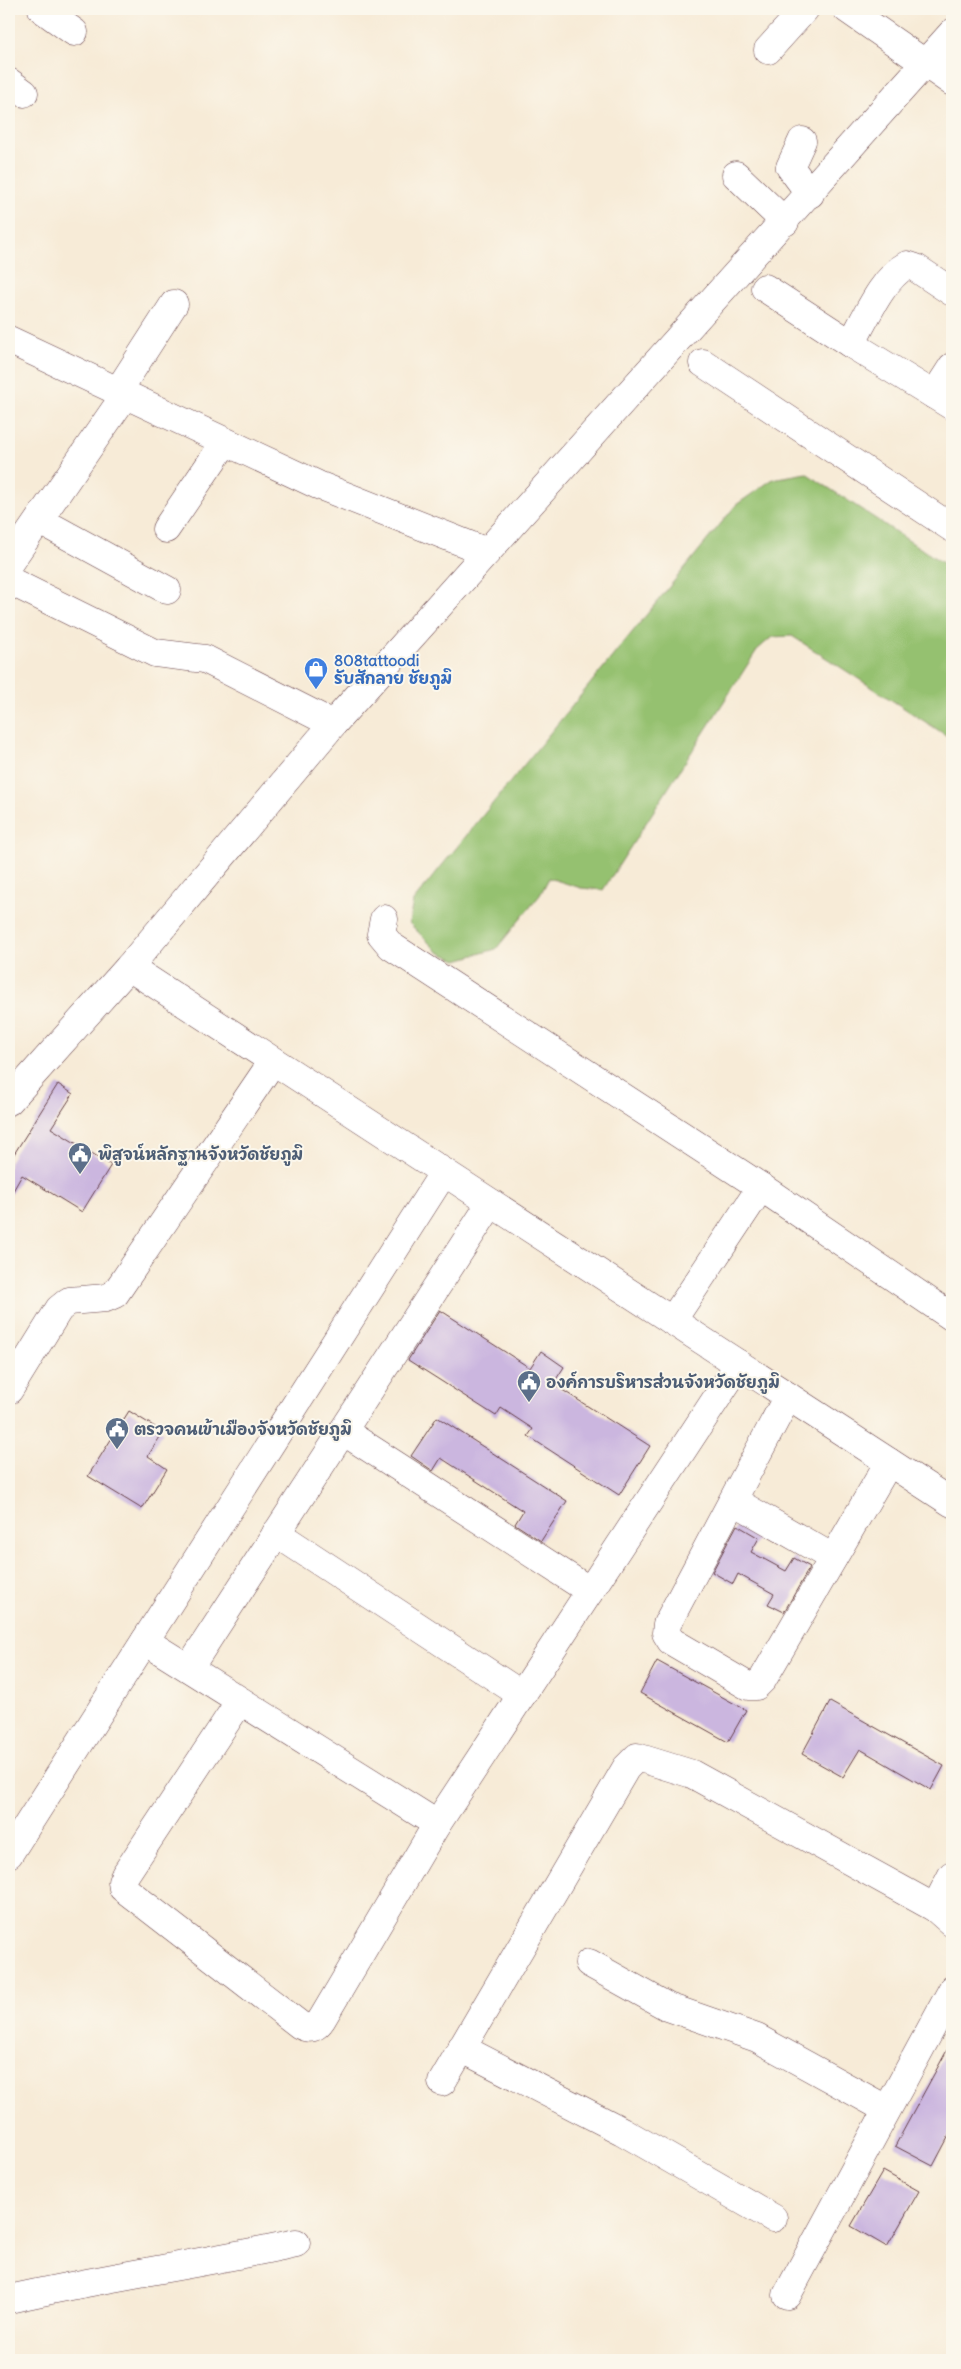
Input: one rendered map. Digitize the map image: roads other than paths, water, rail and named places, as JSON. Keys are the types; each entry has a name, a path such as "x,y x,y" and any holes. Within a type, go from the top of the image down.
{"street":[{"path":"42,9 74,32"},
{"path":"768,50 805,9"},
{"path":"848,9 952,82"},
{"path":"9,1101 129,967 333,724 785,222 952,33"},
{"path":"802,141 790,167 810,194"},
{"path":"736,174 785,222"},
{"path":"851,344 888,280 902,267 907,265 916,268 952,292"},
{"path":"764,288 943,400 952,367"},
{"path":"174,304 122,393 39,520 10,573 155,653 205,658 333,724"},
{"path":"9,340 318,485 487,552"},
{"path":"703,363 952,528"},
{"path":"166,529 225,442"},
{"path":"39,520 167,590"},
{"path":"384,919 380,934 391,946 761,1187 952,1317"},
{"path":"129,967 952,1503"},
{"path":"9,1390 59,1309 69,1301 106,1298 115,1294 273,1061"},
{"path":"9,1854 444,1172"},
{"path":"672,1321 761,1187"},
{"path":"189,1668 491,1203"},
{"path":"240,1701 125,1875 122,1882 123,1888 300,2026 307,2029 317,2026 322,2019 437,1824 739,1364"},
{"path":"788,1396 668,1624 666,1634 671,1641 748,1686 756,1686 763,1679 889,1462"},
{"path":"342,1431 590,1591"},
{"path":"734,1501 833,1558"},
{"path":"276,1533 522,1695"},
{"path":"145,1641 437,1824"},
{"path":"442,2082 626,1768 637,1756 692,1774 944,1916 952,1875"},
{"path":"589,1963 668,2007 757,2038 886,2109"},
{"path":"787,2295 952,1990"},
{"path":"461,2048 622,2131 773,2218"},
{"path":"9,2299 296,2243"}],"place":[{"name":"808tattoodi รับสักลาย ชัยภูมิ","path":"316,690"},
{"name":"พิสูจน์หลักฐานจังหวัดชัยภูมิ","path":"80,1175"},
{"name":"องค์การบริหารส่วนจังหวัดชัยภูมิ","path":"529,1403"},
{"name":"ตรวจคนเข้าเมืองจังหวัดชัยภูมิ","path":"117,1450"}]}
